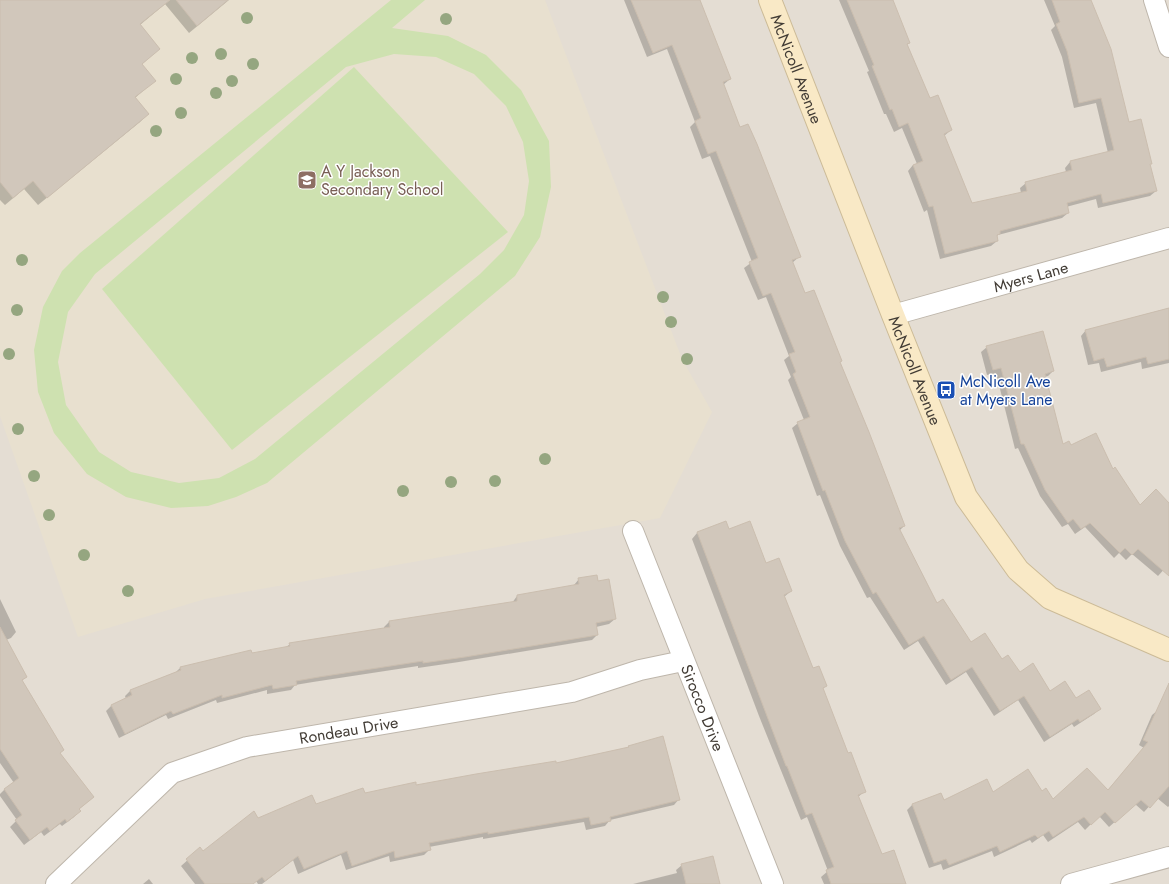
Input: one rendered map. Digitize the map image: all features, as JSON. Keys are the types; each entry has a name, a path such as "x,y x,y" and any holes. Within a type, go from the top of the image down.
{"street":[{"name":"McNicoll Avenue","path":"770,0 966,497 1018,570 1050,598 1169,650"},
{"path":"1154,0 1169,47"},
{"name":"Myers Lane","path":"893,315 1169,238"},
{"name":"Sirocco Drive","path":"633,531 683,661 773,884"},
{"name":"Rondeau Drive","path":"56,884 172,773 247,747 572,692 640,670 683,661"},
{"path":"1071,884 1169,857"}],"shaded area":[{"path":"0,0 1169,0 1169,884 0,884"},
{"name":"A Y Jackson Secondary School","path":"0,0 545,0 682,359 712,412 660,518 205,599 78,637 0,416"}],"green space":[{"path":"391,0 425,0 392,28 448,36 486,55 521,90 549,141 551,187 540,237 515,276 267,483 236,497 208,506 171,508 126,497 87,474 54,433 38,392 34,350 43,307 62,271 80,253","holes":["394,54 436,57 474,74 506,106 523,142 529,181 524,215 504,250 480,274 255,459 219,478 179,483 131,472 99,452 66,405 58,362 68,312 95,274 346,67"]},
{"path":"354,67 508,232 232,450 102,289"}],"building":[{"path":"0,0 170,0 140,24 160,49 142,64 156,81 135,97 149,114 47,198 33,181 13,198 0,182"},
{"path":"176,0 228,0 197,26"},
{"path":"631,0 700,0 731,79 723,82 740,127 748,124 801,257 792,260 805,293 814,290 842,361 840,362 905,526 899,528 937,603 943,599 971,642 985,633 1002,659 1008,655 1020,672 1033,663 1050,691 1065,681 1076,698 1089,690 1101,709 1080,722 1078,719 1050,737 1024,696 1000,711 972,667 951,680 924,636 909,645 876,592 873,594 845,541 825,490 823,491 797,422 810,417 793,374 796,372 789,354 795,352 771,293 763,296 749,262 758,258 716,151 708,154 695,121 701,118 672,45 653,53"},
{"path":"847,0 893,0 910,43 907,44 930,98 938,95 952,130 944,134 972,203 1027,191 1025,182 1072,170 1070,161 1114,150 1101,98 1079,103 1067,51 1056,24 1060,22 1052,0 1091,0 1111,49 1129,122 1141,119 1157,191 1103,203 1101,194 1067,203 1069,213 1000,231 1000,234 997,235 998,241 945,254 933,206 929,207 913,165 923,161 908,123 899,127 892,109 890,110 872,66 874,65"},
{"path":"1169,308 1169,359 1148,364 1146,357 1107,367 1104,358 1094,361 1085,330"},
{"path":"1043,331 1054,371 1045,374 1063,444 1069,441 1071,445 1096,433 1113,469 1115,467 1140,505 1156,489 1169,503 1169,576 1138,549 1132,555 1125,548 1120,553 1090,523 1081,529 1073,519 1068,523 1045,490 1024,444 1021,444 1001,368 993,370 986,346"},
{"path":"726,521 729,529 750,521 766,563 779,558 792,591 784,595 813,668 819,666 827,686 823,688 848,753 851,752 866,792 858,795 882,854 894,850 906,884 831,884 826,870 834,867 812,813 806,815 697,532"},
{"path":"597,575 598,581 609,579 616,619 596,623 598,635 465,657 423,663 423,661 319,677 296,681 297,685 273,689 272,685 222,698 222,695 173,714 171,711 125,734 111,705 132,695 130,690 181,670 180,667 251,650 252,653 290,646 289,643 390,627 389,621 517,601 517,595 579,584 578,578"},
{"path":"0,627 27,677 22,680 64,750 60,753 94,797 79,809 81,811 67,822 65,819 50,831 47,827 30,840 15,820 22,815 4,789 19,778 0,749"},
{"path":"1169,683 1169,786 1150,808 1141,800 1115,823 1105,812 1091,825 1084,817 1053,837 1049,831 1038,838 1035,835 1000,852 997,846 949,865 946,859 934,863 912,804 941,793 944,800 987,779 993,792 1028,769 1042,791 1046,788 1053,799 1087,768 1108,790 1148,742 1143,740"},
{"path":"663,736 680,800 610,817 611,821 591,825 589,817 488,834 488,832 429,843 431,850 395,858 394,851 352,866 347,851 304,869 298,856 265,881 262,877 253,884 205,884 186,859 200,847 203,851 254,811 258,818 312,795 316,804 363,788 365,793 416,782 416,785 556,761 556,763 629,747 628,746"},
{"path":"713,856 720,884 686,884 681,864"}],"place":[{"name":"A Y Jackson Secondary School","path":"307,180"},
{"name":"McNicoll Ave at Myers Lane","path":"946,390"}]}
